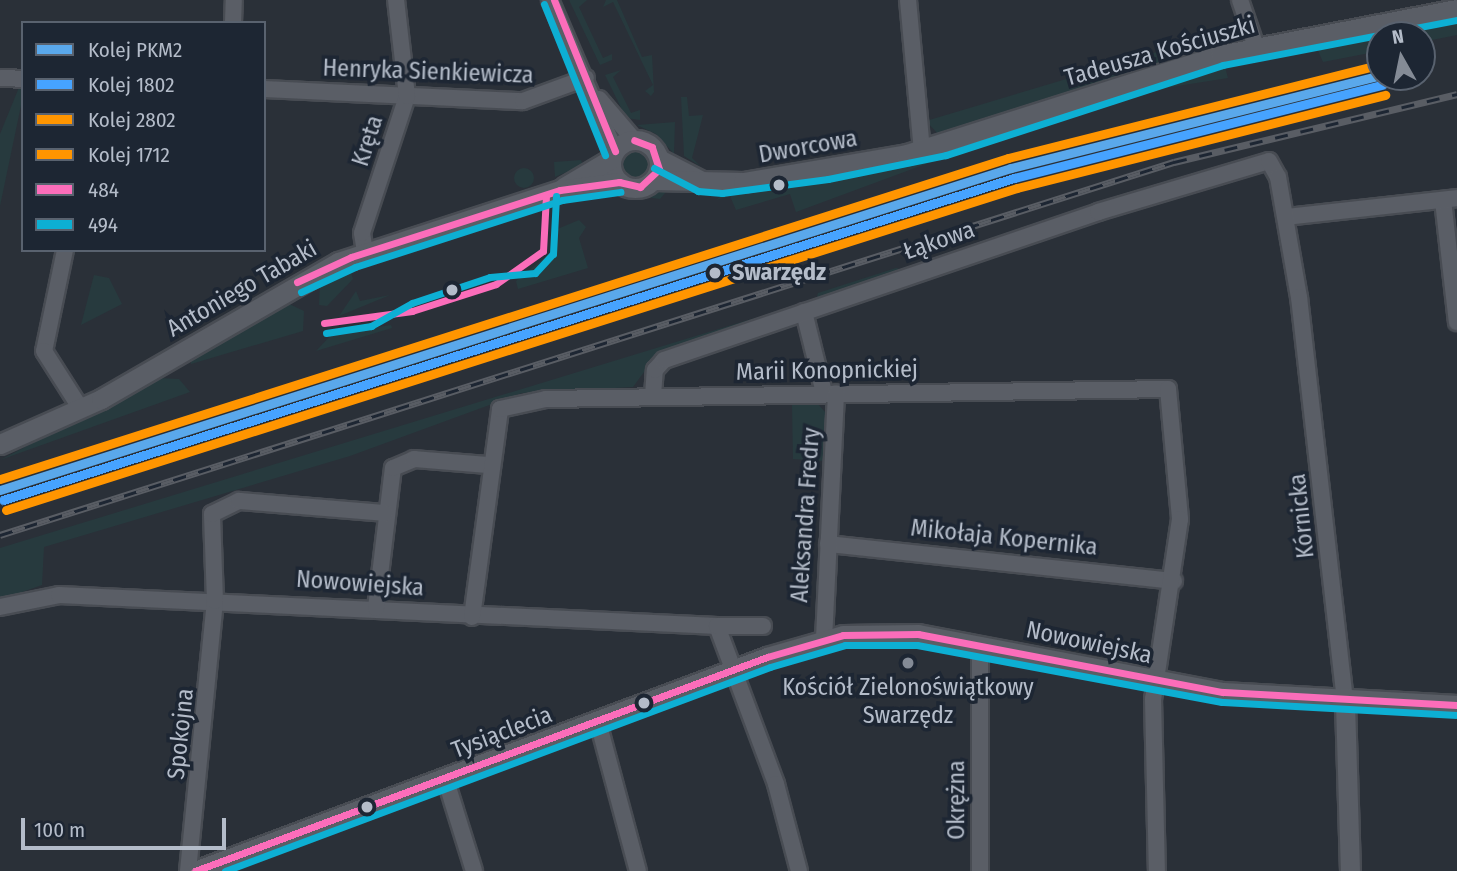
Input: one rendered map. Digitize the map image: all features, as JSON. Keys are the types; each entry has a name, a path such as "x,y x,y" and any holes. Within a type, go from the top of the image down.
{"street":[{"path":"233,21 234,0"},
{"name":"Kręta","path":"365,252 362,233 407,96 397,0"},
{"path":"908,0 922,150"},
{"path":"1240,0 1256,47"},
{"path":"554,5 590,85 619,182 640,187 654,180 659,159 649,144 634,140 590,85"},
{"name":"Tadeusza Kościuszki","path":"922,150 1256,47 1457,9"},
{"path":"0,78 21,79"},
{"name":"Henryka Sienkiewicza","path":"266,89 530,101 590,85"},
{"path":"613,155 634,140"},
{"name":"Dworcowa","path":"654,180 778,178 922,150"},
{"name":"Antoniego Tabaki","path":"560,190 613,155"},
{"name":"Dworcowa","path":"659,159 702,181"},
{"name":"Kórnicka","path":"1269,161 1286,217 1319,444 1345,703 1350,871"},
{"name":"Łąkowa","path":"653,396 655,370 664,360 1269,161"},
{"name":"Antoniego Tabaki","path":"0,444 81,409 304,278 365,252 560,190 619,182"},
{"path":"1286,217 1450,199 1457,322"},
{"path":"65,252 44,351 81,409"},
{"name":"Aleksandra Fredry","path":"804,312 830,393 824,639"},
{"name":"Marii Konopnickiej","path":"489,465 494,421 500,409 525,402 653,396 1168,389 1179,488 1174,581"},
{"path":"376,608 390,475 403,460 489,465 472,617"},
{"name":"Spokojna","path":"188,871 215,601 209,522 220,506 244,501 385,513"},
{"name":"Mikołaja Kopernika","path":"828,544 1174,581"},
{"path":"1157,871 1155,682 1174,581"},
{"name":"Nowowiejska","path":"0,607 59,594 376,608 472,617 763,626"},
{"path":"717,626 776,784 799,871"},
{"name":"Nowowiejska","path":"824,639 894,632 980,645 1155,682 1345,703 1457,705"},
{"name":"Tysiąclecia","path":"195,871 446,781 733,670 824,639"},
{"name":"Okrężna","path":"980,645 980,871"},
{"path":"597,723 638,871"},
{"path":"446,781 474,871"}],"green space":[{"path":"569,0 587,0 579,7 603,58 612,54 612,60 600,65"},
{"path":"606,0 617,0 642,57 652,55 654,92 651,96 645,91 653,85 613,2 603,7"},
{"path":"1457,17 1457,35 1436,39 1436,21"},
{"path":"1366,34 1366,54 1323,62 1315,44"},
{"path":"1177,46 1180,56 939,135 926,121"},
{"path":"1223,60 1228,78 1165,88 934,161 796,212 790,194 736,210 730,196 716,200 726,192 762,188"},
{"path":"621,70 613,77 631,113 640,110 640,120 626,118 605,75"},
{"path":"20,85 21,106 0,206 0,134"},
{"path":"681,97 687,97 689,116 703,115 692,158 700,166 684,156"},
{"path":"675,122 674,154 656,134 637,125"},
{"path":"635,149 646,153 650,164 646,175 635,179 624,175 620,164 624,153"},
{"path":"581,160 583,165 555,177 554,162"},
{"path":"520,168 528,168 534,178 528,188 520,188 514,182 514,174"},
{"path":"671,186 660,199 602,191 636,195"},
{"path":"579,220 586,227 579,238 588,268 518,289 516,281 549,254 555,230"},
{"path":"349,266 353,279 327,306 319,305 320,282"},
{"path":"896,268 908,271 816,300 818,293"},
{"path":"94,275 109,278 122,304 81,325"},
{"path":"356,291 360,301 390,295 339,316"},
{"path":"285,302 304,311 303,331 191,364 191,357"},
{"path":"758,317 658,353 633,387 522,393 350,456 44,547 42,585 0,600 0,548"},
{"path":"391,325 392,328 316,351 332,334"},
{"path":"158,378 179,379 190,392 0,460"},
{"path":"817,403 826,413 824,461 793,459 792,404"}],"railway":[{"path":"0,535 1174,162 1457,94"}],"rail line":[{"name":"2802","path":"0,479 1008,158 1366,68"},
{"name":"PKM2","path":"0,490 1011,168 1366,79"},
{"name":"1802","path":"3,500 1014,178 1366,89"},
{"name":"1712","path":"6,510 1017,188 1385,95"}],"transit line":[{"name":"484","path":"554,0 615,151"},
{"name":"494","path":"544,4 605,155"},
{"name":"494","path":"654,168 698,191 722,193 828,179 946,155 1223,65 1457,20"},
{"name":"484","path":"619,182 640,187 659,169 652,147 634,140"},
{"name":"484","path":"297,282 351,257 560,190 619,182"},
{"name":"494","path":"301,292 355,267 562,200 620,192"},
{"name":"484","path":"324,323 412,311 496,284 543,251 546,195"},
{"name":"494","path":"326,333 371,326 412,303 490,277 535,273 553,254 556,196"},
{"name":"484","path":"195,871 767,657 843,635 918,634 1223,692 1457,705"},
{"name":"494","path":"225,871 770,667 845,645 917,645 1222,702 1456,715"}],"place":[{"name":"Swarzędz","path":"715,273"},
{"name":"Kościół Zielonoświątkowy Swarzędz","path":"908,663"}]}
